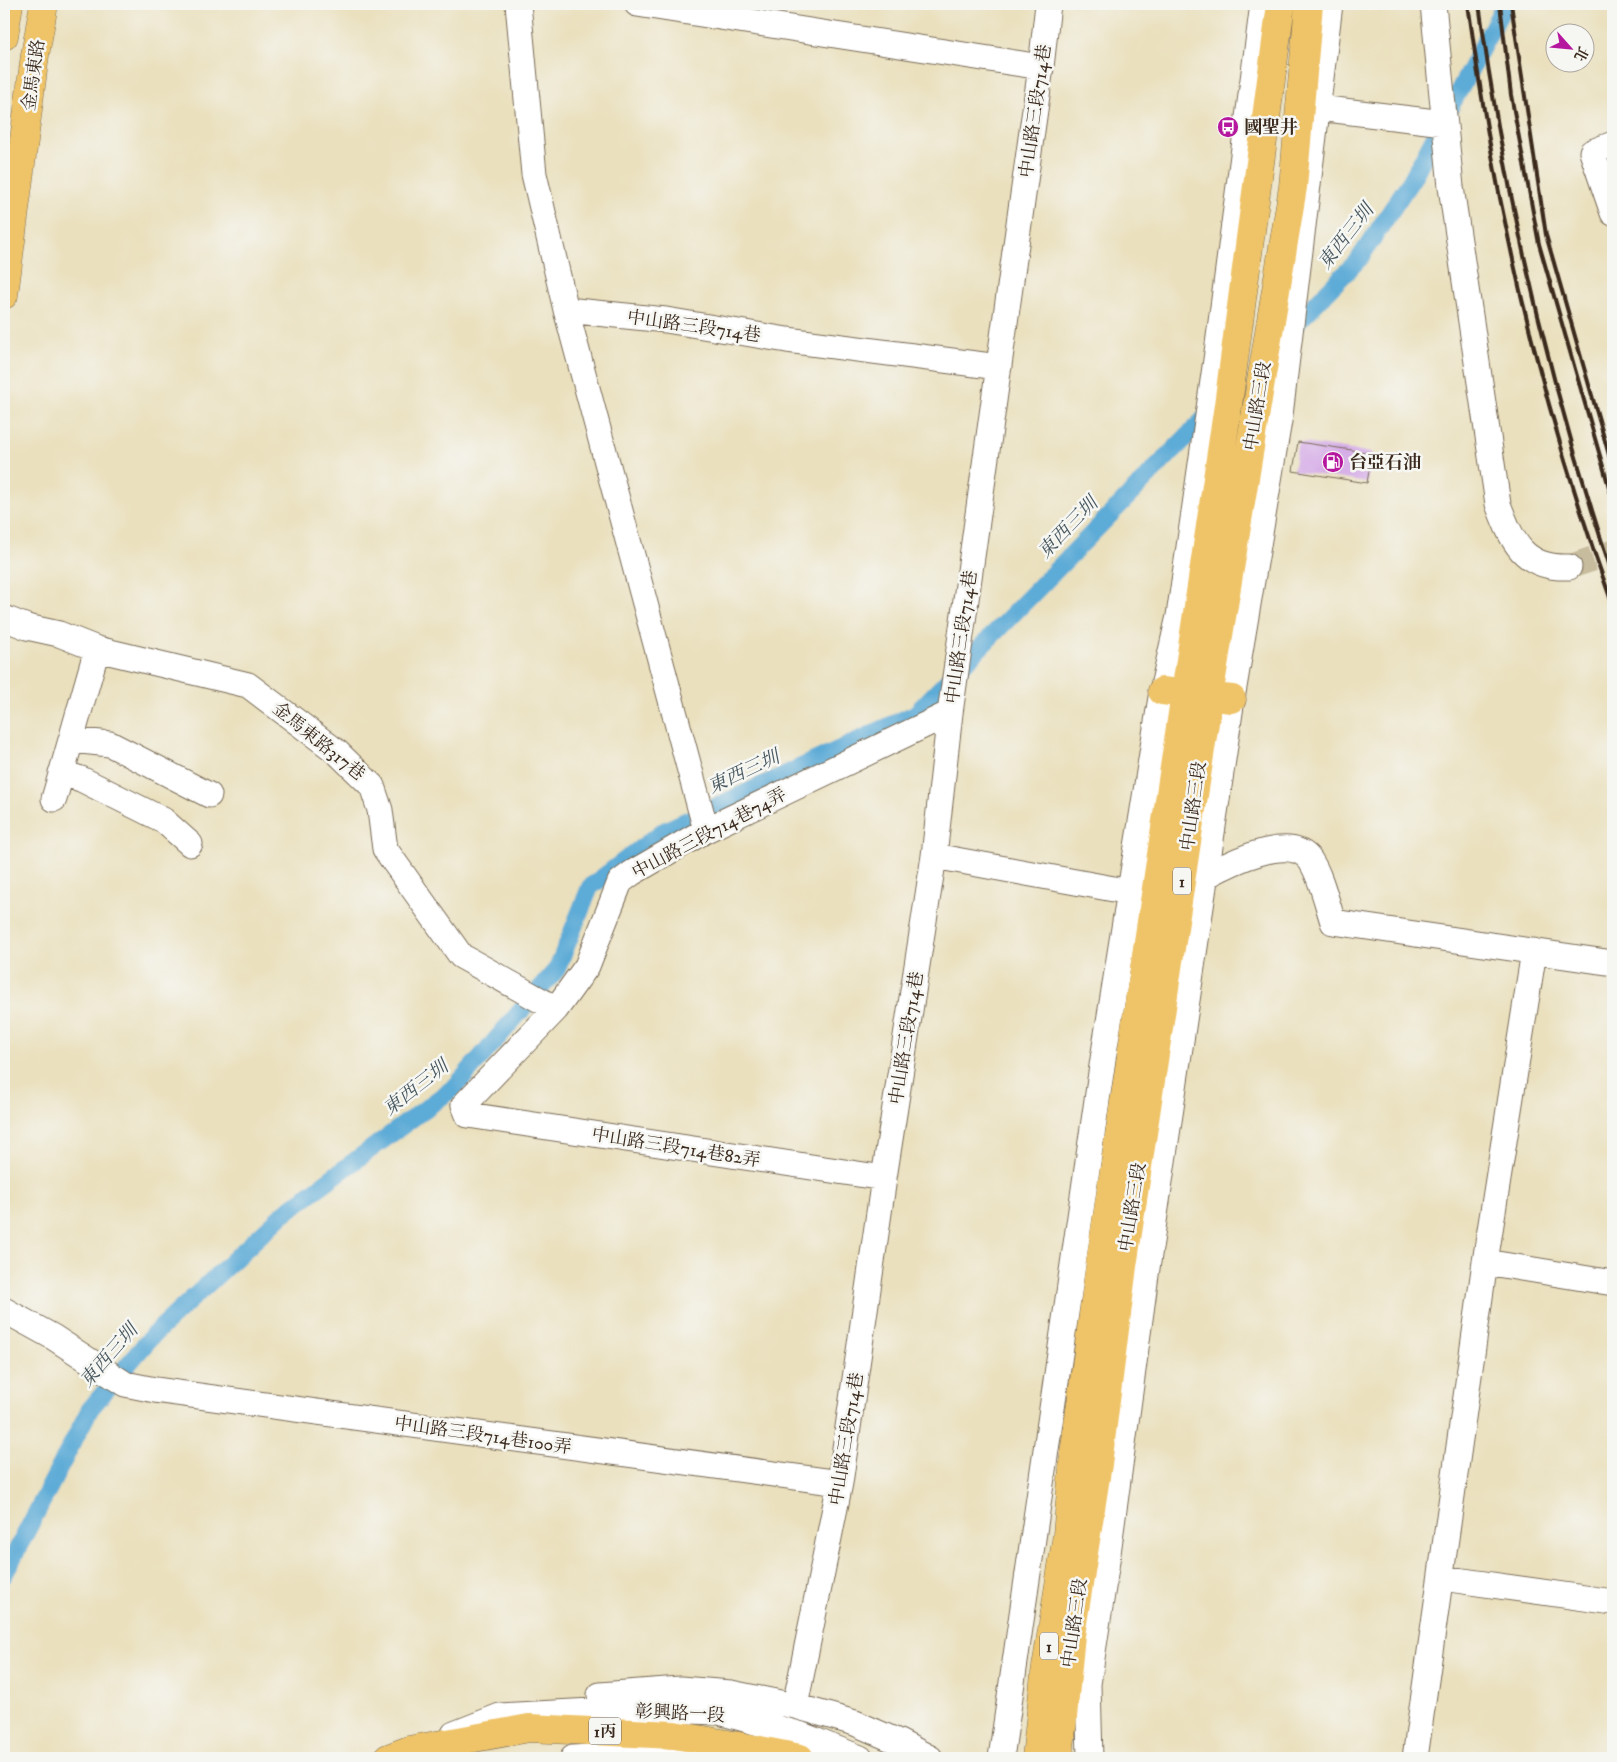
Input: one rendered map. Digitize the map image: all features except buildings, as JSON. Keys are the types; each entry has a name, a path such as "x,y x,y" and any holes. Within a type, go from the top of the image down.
{"main road":[{"name":"金馬東路","path":"4,36 9,4"},
{"name":"金馬東路","path":"4,295 35,55 44,4"},
{"name":"中山路三段","path":"1059,1758 1083,1637 1098,1464 1135,1271 1228,406 1249,182 1281,4"},
{"name":"中山路三段","path":"1067,1534 1075,1447 1100,1264 1197,695 1300,188 1309,4"},
{"path":"1249,182 1300,188"},
{"name":"1","path":"1036,1758 1044,1674 1067,1534"},
{"name":"彰興路一段","path":"399,1755 529,1728 674,1735 800,1758"}],"street":[{"path":"518,4 534,174 566,310 706,830"},
{"path":"638,4 1041,67"},
{"name":"中山路三段714巷","path":"795,1706 840,1483 884,1178 934,856 950,712 1041,67 1048,4"},
{"name":"中山路三段","path":"1249,182 1263,4"},
{"name":"中山路三段","path":"1300,188 1318,108 1330,4"},
{"path":"1433,4 1451,187 1498,504 1508,531 1519,549 1535,561 1557,567 1569,567"},
{"path":"1318,108 1444,123"},
{"path":"1613,144 1592,152 1613,212"},
{"name":"中山路三段714巷","path":"566,310 666,320 787,340 999,367"},
{"name":"金馬東路317巷","path":"4,618 28,627 60,634 97,649 248,685 338,752 372,786 380,810 385,849 461,956 556,1009"},
{"path":"54,799 97,649"},
{"name":"中山路三段","path":"1090,1758 1088,1684 1083,1637 1106,1568 1135,1271 1206,876 1197,695"},
{"name":"中山路三段","path":"1047,1444 1103,1060 1130,892 1197,695"},
{"name":"中山路三段714巷74弄","path":"468,1115 464,1105 556,1009 587,966 620,882 706,830 950,712"},
{"path":"71,740 110,744 209,795"},
{"path":"61,773 81,779 163,820 190,844"},
{"path":"1206,876 1234,861 1259,853 1276,849 1291,851 1302,854 1310,860 1333,922 1613,963"},
{"path":"934,856 1130,892"},
{"path":"1415,1758 1442,1578 1485,1262 1534,951"},
{"name":"中山路三段714巷82弄","path":"468,1115 884,1178"},
{"path":"1485,1262 1613,1284"},
{"name":"中山路三段714巷100弄","path":"4,1310 53,1337 116,1377 155,1390 840,1483"},
{"path":"1047,1444 1056,1475 1067,1534"},
{"name":"1","path":"1001,1758 1047,1444"},
{"path":"1038,1510 1056,1475 1075,1447"},
{"path":"1442,1578 1613,1602"},
{"path":"1083,1637 1105,1758"},
{"path":"500,1716 572,1697 680,1688 731,1693 795,1706 855,1723 930,1758"},
{"name":"彰興路一段","path":"399,1755 500,1716 630,1710 719,1712 799,1734 860,1758"},
{"path":"573,1758 645,1754 704,1758"}],"waterway":[{"name":"東西三圳","path":"1289,331 1359,259 1412,179 1505,4"},
{"name":"東西三圳","path":"4,1575 90,1409 153,1335 283,1214 456,1086 557,969 590,887 662,832 915,714 1209,414"}],"tunnel":[{"path":"1569,567 1613,552"}],"railway":[{"path":"1468,4 1492,157 1524,309 1565,459 1613,606"},
{"path":"1479,4 1502,149 1532,293 1570,435 1613,576"},
{"path":"1500,4 1511,95 1539,244 1613,501"},
{"path":"1511,4 1546,235 1613,469"}],"place":[{"name":"國聖井","path":"1228,127"},
{"name":"台亞石油","path":"1333,462"}]}
